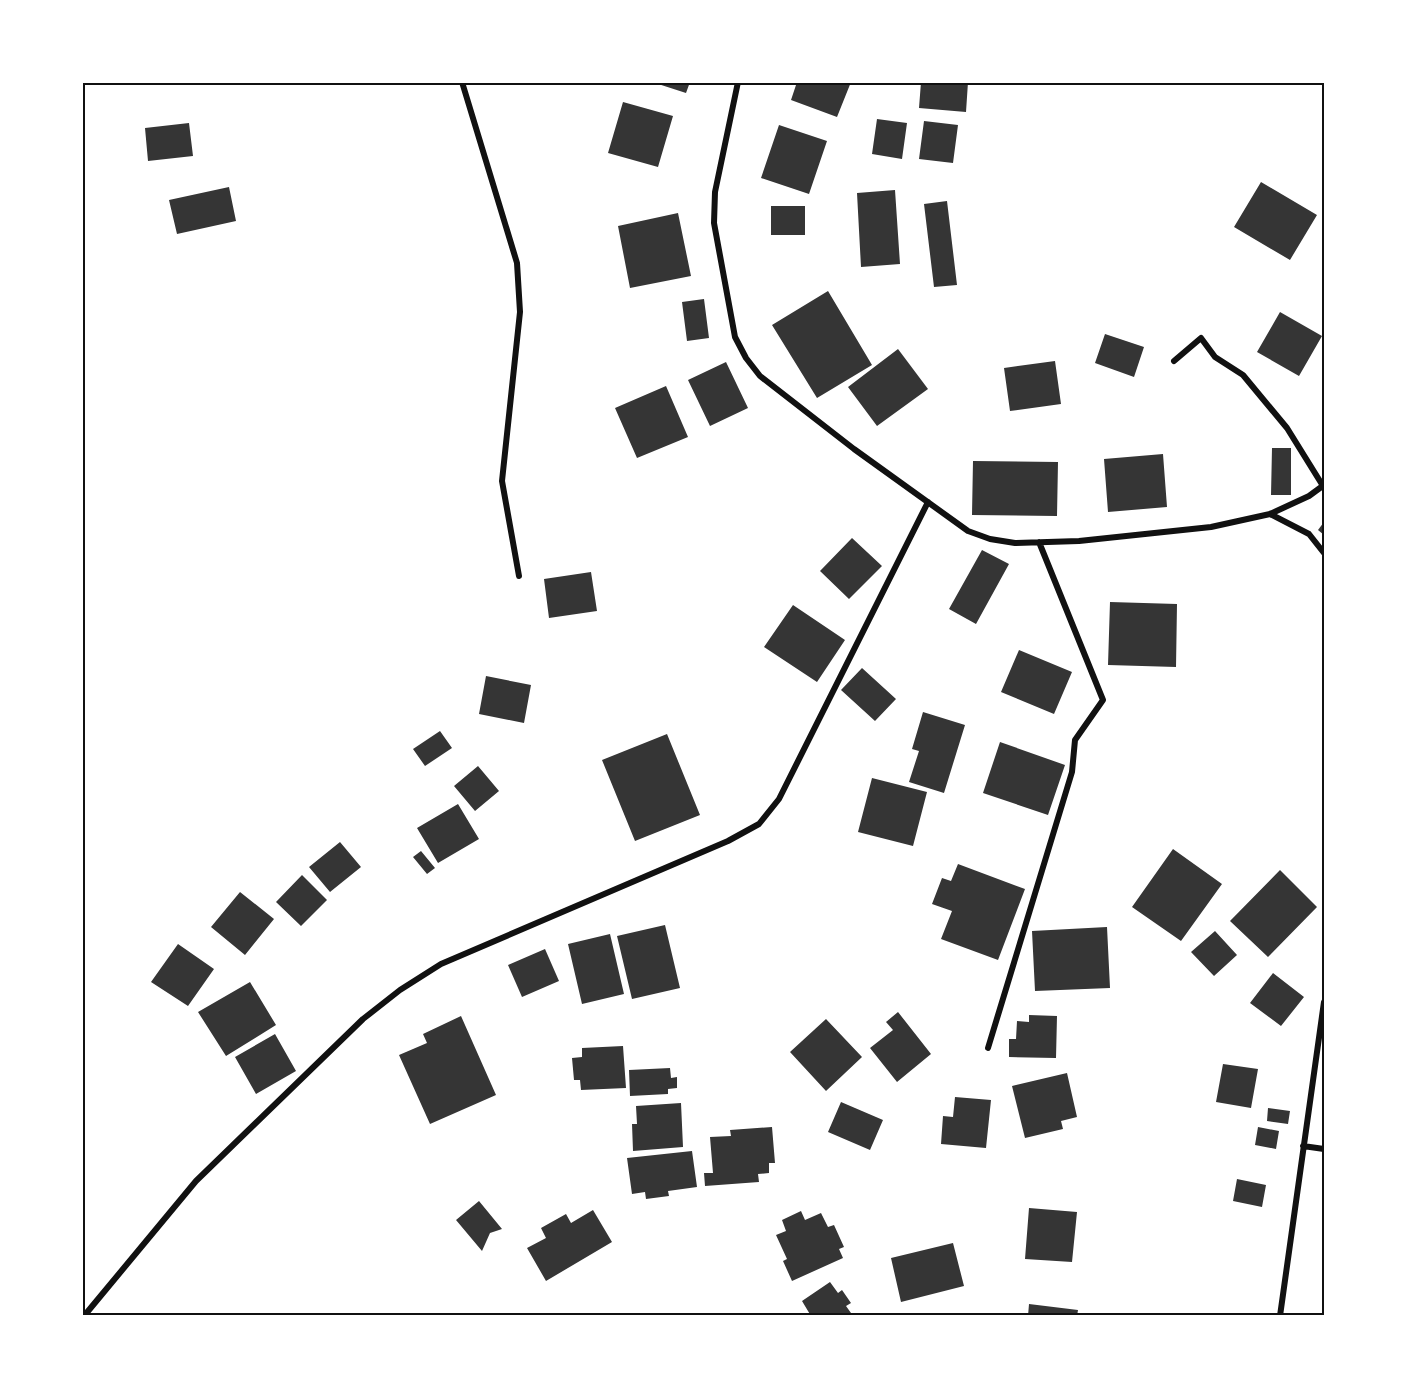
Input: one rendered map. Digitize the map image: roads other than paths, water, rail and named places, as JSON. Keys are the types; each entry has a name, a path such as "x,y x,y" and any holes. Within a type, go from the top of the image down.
{"street":[{"path":"462,82 517,263 520,312 502,481 519,576"},
{"path":"738,82 714,207 714,223 735,337 746,358 760,376 968,531 990,539 1015,543 1079,541 1211,527 1270,514 1309,496 1324,486 1273,410 1243,375 1215,357 1201,338 1174,361"},
{"path":"84,1316 196,1181 363,1019 400,990 441,964 728,841 759,824 779,799 928,502"},
{"path":"1270,514 1309,534 1324,553"},
{"path":"988,1048 1072,772 1075,740 1103,700 1039,542"},
{"path":"1280,1316 1324,1002"},
{"path":"1303,1146 1324,1149"}]}
